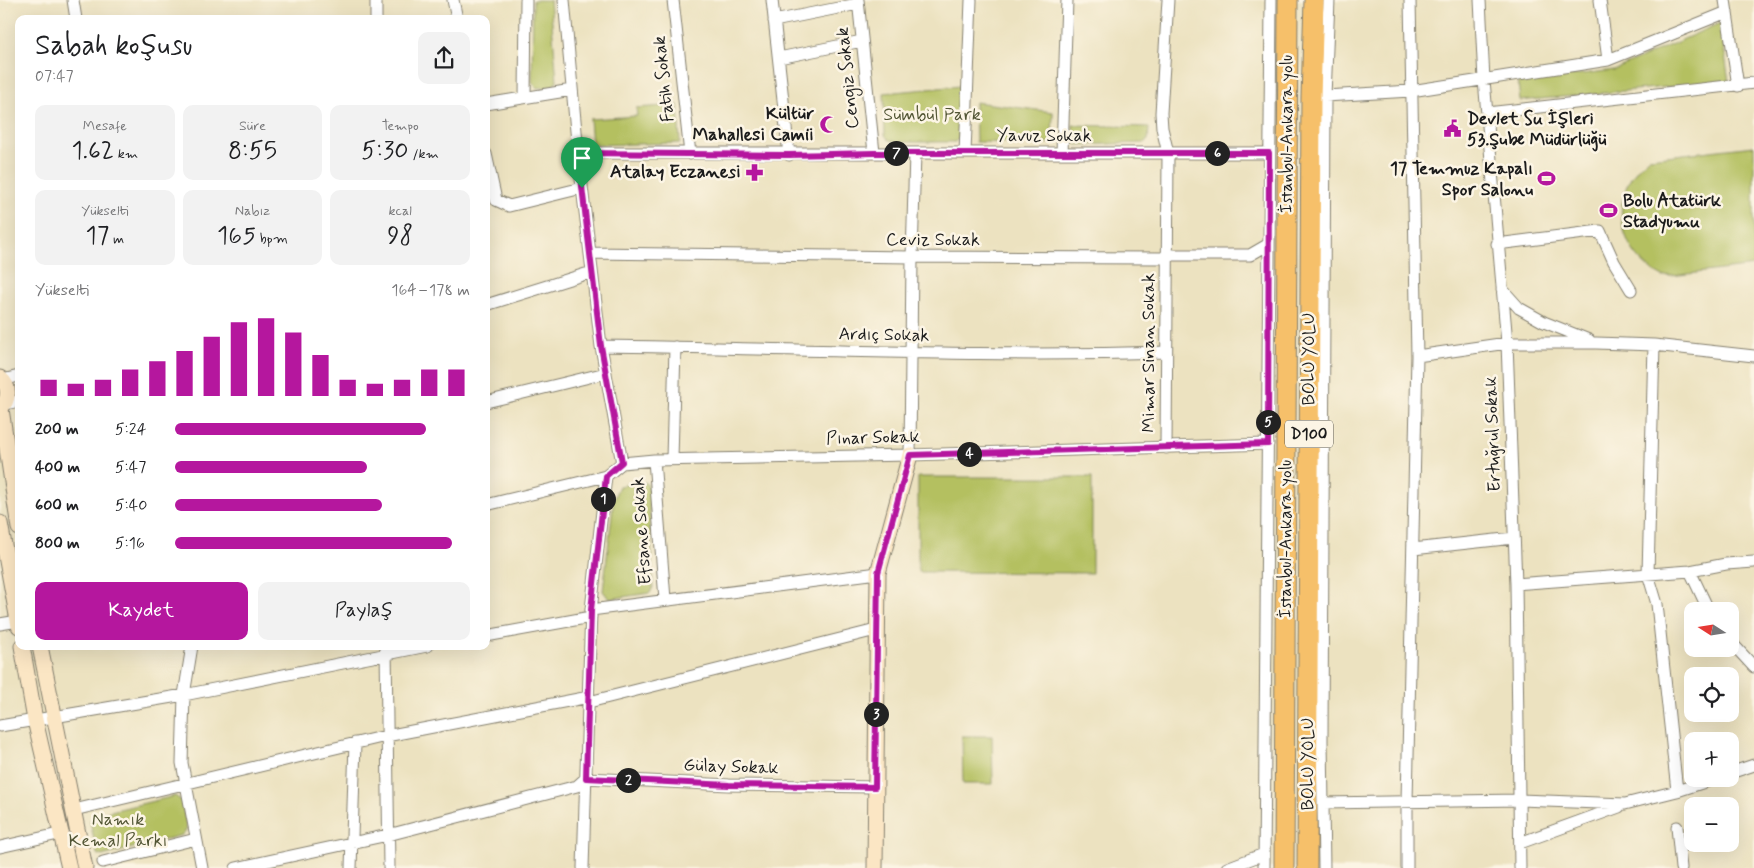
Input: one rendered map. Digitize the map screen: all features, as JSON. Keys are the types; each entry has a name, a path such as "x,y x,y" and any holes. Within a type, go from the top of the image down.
{"highway":[{"name":"İstanbul-Ankara yolu","path":"1284,868 1288,0"},
{"name":"BOLU YOLU","path":"1307,868 1311,107 1314,0"}],"main road":[{"path":"1,379 8,392 6,406 15,488"},
{"path":"875,868 878,573 910,455"},
{"path":"0,524 15,607"},
{"path":"23,650 35,720 70,868"},
{"path":"41,650 85,868"}],"street":[{"path":"73,0 75,15"},
{"path":"376,0 376,15"},
{"path":"453,0 456,15"},
{"path":"526,0 526,96"},
{"path":"490,504 606,476 622,462 601,346 578,153 564,0"},
{"name":"Fatih Sokak","path":"673,0 690,154"},
{"path":"772,0 789,155"},
{"path":"965,153 971,0"},
{"path":"1062,153 1067,0"},
{"name":"Mimar Sinan Sokak","path":"1166,448 1168,153 1162,128 1161,113 1168,0"},
{"path":"1264,868 1271,0"},
{"path":"1324,868 1325,96 1329,0"},
{"path":"1407,868 1417,356 1410,0"},
{"name":"Ertuğrul Sokak","path":"1480,0 1484,80 1508,343 1516,584 1520,868"},
{"path":"1600,0 1608,60"},
{"path":"774,21 858,2"},
{"name":"Cengiz Sokak","path":"858,2 874,153"},
{"path":"1325,96 1411,91 1608,60 1726,6 1738,86"},
{"path":"779,58 862,41"},
{"path":"1487,113 1754,83"},
{"path":"490,103 572,90"},
{"name":"Yavuz Sokak","path":"578,153 789,155 874,153 1269,153"},
{"path":"910,455 915,153"},
{"path":"490,172 496,200 508,206 582,188"},
{"path":"1498,244 1600,231 1614,262 1631,290"},
{"name":"Ceviz Sokak","path":"590,253 912,258 1250,255 1269,244"},
{"path":"490,304 592,272"},
{"path":"1502,289 1519,308 1596,343"},
{"path":"1417,356 1508,343 1654,344 1754,356"},
{"path":"1654,344 1648,574 1657,604 1677,791"},
{"name":"Ardıç Sokak","path":"601,346 1076,355 1166,352"},
{"path":"672,459 675,347"},
{"path":"490,401 606,373"},
{"path":"1,379 15,377"},
{"name":"Pınar Sokak","path":"622,462 672,459 910,455 1268,444"},
{"name":"Efsane Sokak","path":"654,460 665,599"},
{"path":"583,868 591,613 606,476"},
{"path":"1413,549 1514,538"},
{"path":"1516,584 1690,572 1726,564 1754,562"},
{"path":"1690,572 1704,602"},
{"path":"490,635 665,599 878,573"},
{"path":"0,624 15,624"},
{"path":"74,810 386,736 589,700 876,630"},
{"path":"191,650 184,695 182,763 202,868"},
{"path":"0,726 184,695 386,650 389,868"},
{"path":"1739,651 1754,667"},
{"path":"351,868 355,743"},
{"path":"1739,770 1754,765"},
{"path":"236,868 388,835 577,786 586,778"},
{"name":"Gülay Sokak","path":"586,778 729,785 875,787"},
{"path":"1520,843 1625,804 1689,787"},
{"path":"1323,803 1520,800 1625,804"},
{"path":"1677,827 1681,868"},
{"path":"0,847 63,834"},
{"path":"103,862 196,839"},
{"path":"1227,868 1264,854"}],"green space":[{"path":"533,0 550,0 557,81 548,87 537,88 532,82"},
{"path":"1720,23 1729,81 1520,101 1518,82 1614,70"},
{"name":"Sümbül Park","path":"960,86 959,138 955,142 896,142 889,140 885,135 884,93"},
{"name":"Sümbül Park","path":"975,102 1053,112 1052,143 976,142"},
{"path":"678,105 680,143 592,145 590,119 637,116 636,108"},
{"path":"1073,125 1149,127 1148,140 1144,143 1076,145 1076,134 1073,132"},
{"path":"1754,146 1754,266 1663,277 1647,267 1635,253 1627,238 1622,222 1622,205 1626,188 1635,172 1649,158"},
{"path":"918,477 1092,477 1092,573 918,572"},
{"path":"645,482 649,487 653,587 650,593 609,599 603,591 614,498 619,486"},
{"path":"962,736 992,736 993,784 963,784"},
{"name":"Namık Kemal Parkı","path":"175,796 181,800 187,829 182,835 102,856 97,854 90,821 94,815"}],"place":[{"name":"Kültür Mahallesi Camii","path":"828,124"},
{"name":"Devlet Su İşleri 53.Şube Müdürlüğü","path":"1453,129"},
{"name":"Atalay Eczanesi","path":"755,172"},
{"name":"17 Temmuz Kapalı Spor Salonu","path":"1547,179"},
{"name":"Bolu Atatürk Stadyumu","path":"1609,211"}],"route":[{"path":"578,153 789,155 874,153 1269,153 1268,444 910,455 878,573 875,787 729,785 586,778 591,610 606,476 622,462 601,346 582,188 578,153"}]}
